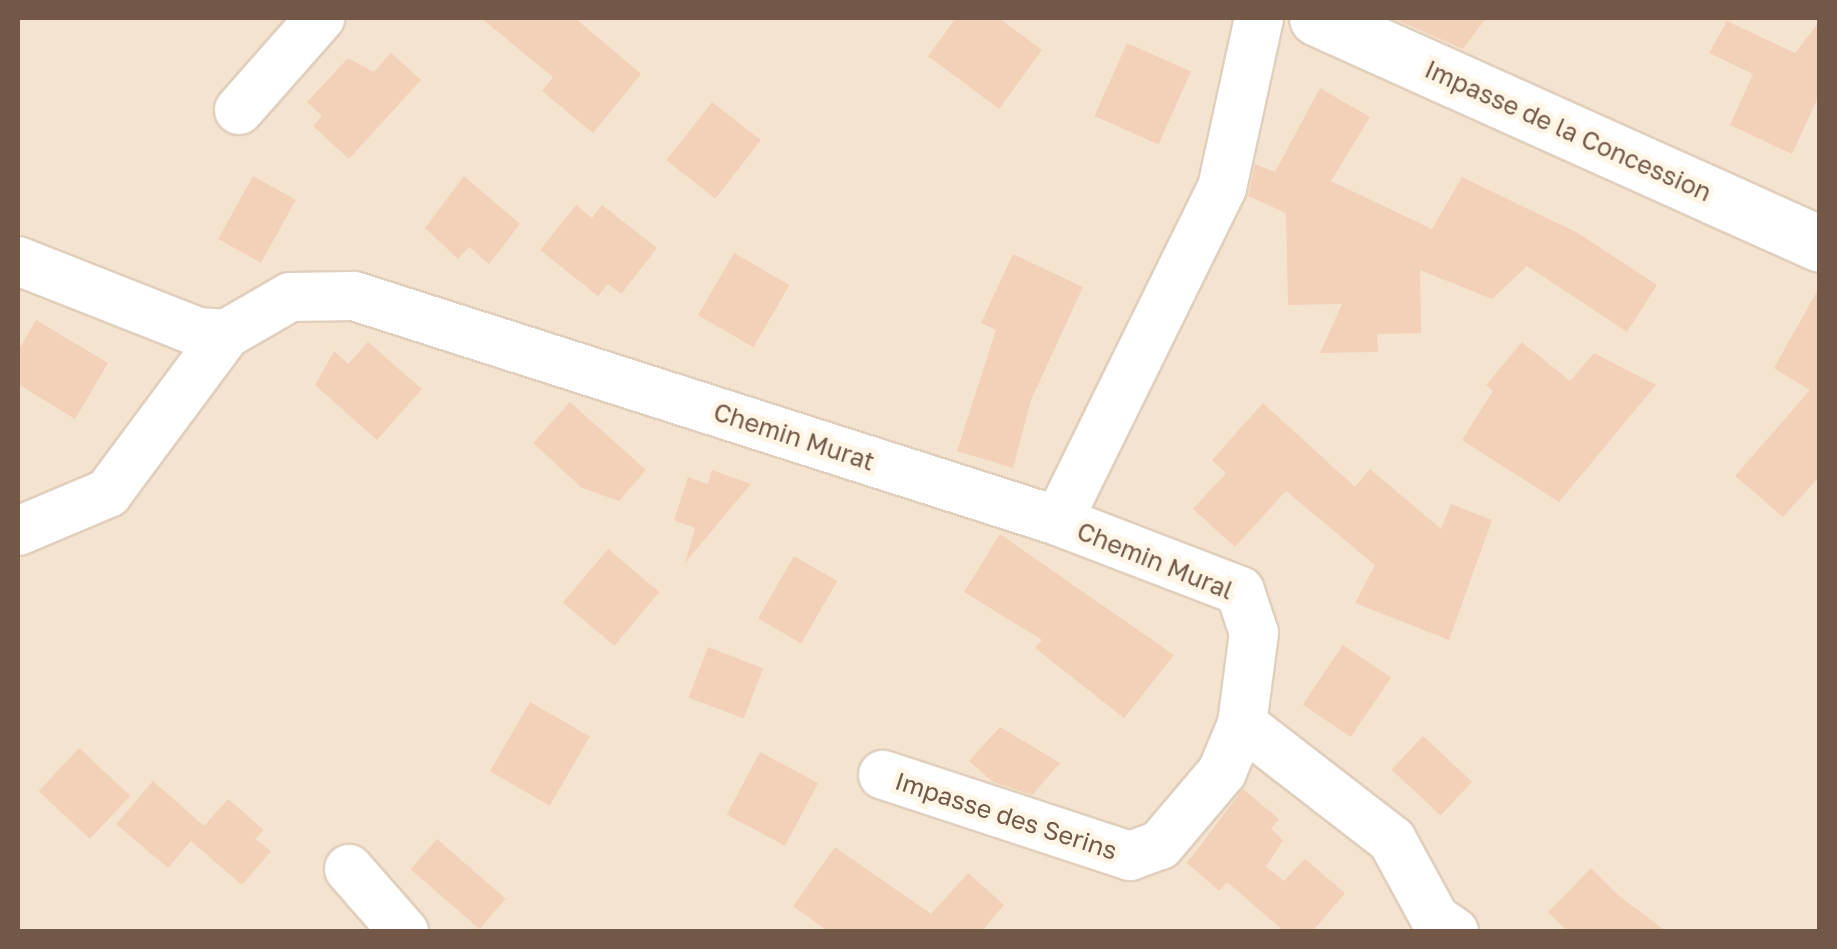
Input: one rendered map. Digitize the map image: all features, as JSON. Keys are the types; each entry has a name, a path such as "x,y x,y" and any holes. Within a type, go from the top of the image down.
{"street":[{"path":"239,110 320,18"},
{"path":"1058,521 1222,188 1259,18"},
{"name":"Impasse de la Concession","path":"1317,18 1820,244"},
{"path":"18,261 198,332 226,334"},
{"name":"Chemin Murat","path":"226,334 290,298 354,296 1058,521"},
{"path":"18,531 108,494 226,334"},
{"name":"Chemin Mural","path":"1058,521 1240,592 1254,633 1242,724"},
{"path":"1242,724 1392,840 1434,918 1454,932"},
{"name":"Impasse des Serins","path":"883,775 1130,856 1173,830 1222,772 1242,724"},
{"path":"349,869 404,932"}],"shaded area":[{"path":"18,18 1819,18 1819,931 18,931"}],"building":[{"path":"481,18 575,18 641,74 593,133 542,91 553,77"},
{"path":"956,18 999,18 1042,50 999,109 928,56"},
{"path":"1392,18 1486,18 1463,49"},
{"path":"1727,21 1795,53 1820,21 1820,93 1792,154 1730,125 1753,74 1709,53"},
{"path":"1127,43 1191,71 1158,145 1094,116"},
{"path":"391,53 421,80 349,159 313,126 322,116 307,102 348,58 374,72"},
{"path":"1320,88 1370,117 1331,181 1432,229 1462,177 1576,232 1657,285 1627,332 1527,266 1492,299 1420,270 1421,333 1377,334 1378,352 1320,353 1342,304 1288,305 1286,213 1248,196 1255,164 1275,172"},
{"path":"712,102 761,140 715,198 666,160"},
{"path":"253,176 296,200 261,263 218,239"},
{"path":"464,176 520,224 489,264 469,247 458,259 425,228"},
{"path":"576,205 592,218 602,205 657,248 621,294 608,284 598,296 540,250"},
{"path":"734,253 789,285 753,347 698,315"},
{"path":"1013,254 1083,287 1031,400 1013,468 957,451 996,330 981,323"},
{"path":"1820,286 1820,476 1783,517 1735,476 1810,390 1774,368"},
{"path":"36,320 108,363 75,419 18,384 18,351"},
{"path":"368,342 422,389 377,440 315,385 334,351 348,364"},
{"path":"1522,342 1570,381 1594,353 1656,385 1559,502 1462,440 1493,391 1486,385"},
{"path":"570,402 646,470 619,501 582,488 533,443"},
{"path":"1263,403 1355,487 1370,469 1441,529 1451,504 1492,520 1449,640 1355,603 1375,565 1286,491 1235,547 1193,509 1226,473 1212,460"},
{"path":"712,470 751,484 685,563 695,528 674,520 688,477 708,484"},
{"path":"1000,534 1174,655 1124,718 1035,648 1042,640 964,592"},
{"path":"608,549 659,592 614,646 563,603"},
{"path":"794,556 837,581 801,643 758,618"},
{"path":"1343,645 1391,677 1351,737 1303,705"},
{"path":"708,647 763,668 744,719 689,697"},
{"path":"530,702 590,736 550,806 490,771"},
{"path":"1000,727 1060,763 1032,795 993,782 969,761"},
{"path":"1423,736 1472,782 1441,815 1392,770"},
{"path":"79,748 130,796 90,839 39,791"},
{"path":"760,752 818,783 785,846 727,815"},
{"path":"153,781 204,826 228,799 264,830 255,839 271,851 242,885 191,841 168,868 116,824"},
{"path":"1243,789 1279,819 1271,829 1283,840 1266,867 1284,881 1305,859 1345,893 1312,932 1285,932 1227,882 1219,891 1187,863"},
{"path":"437,839 506,899 479,929 411,869"},
{"path":"835,847 931,914 968,873 1004,905 981,932 829,932 793,906"},
{"path":"1591,868 1619,896 1667,932 1568,932 1548,912"}]}
